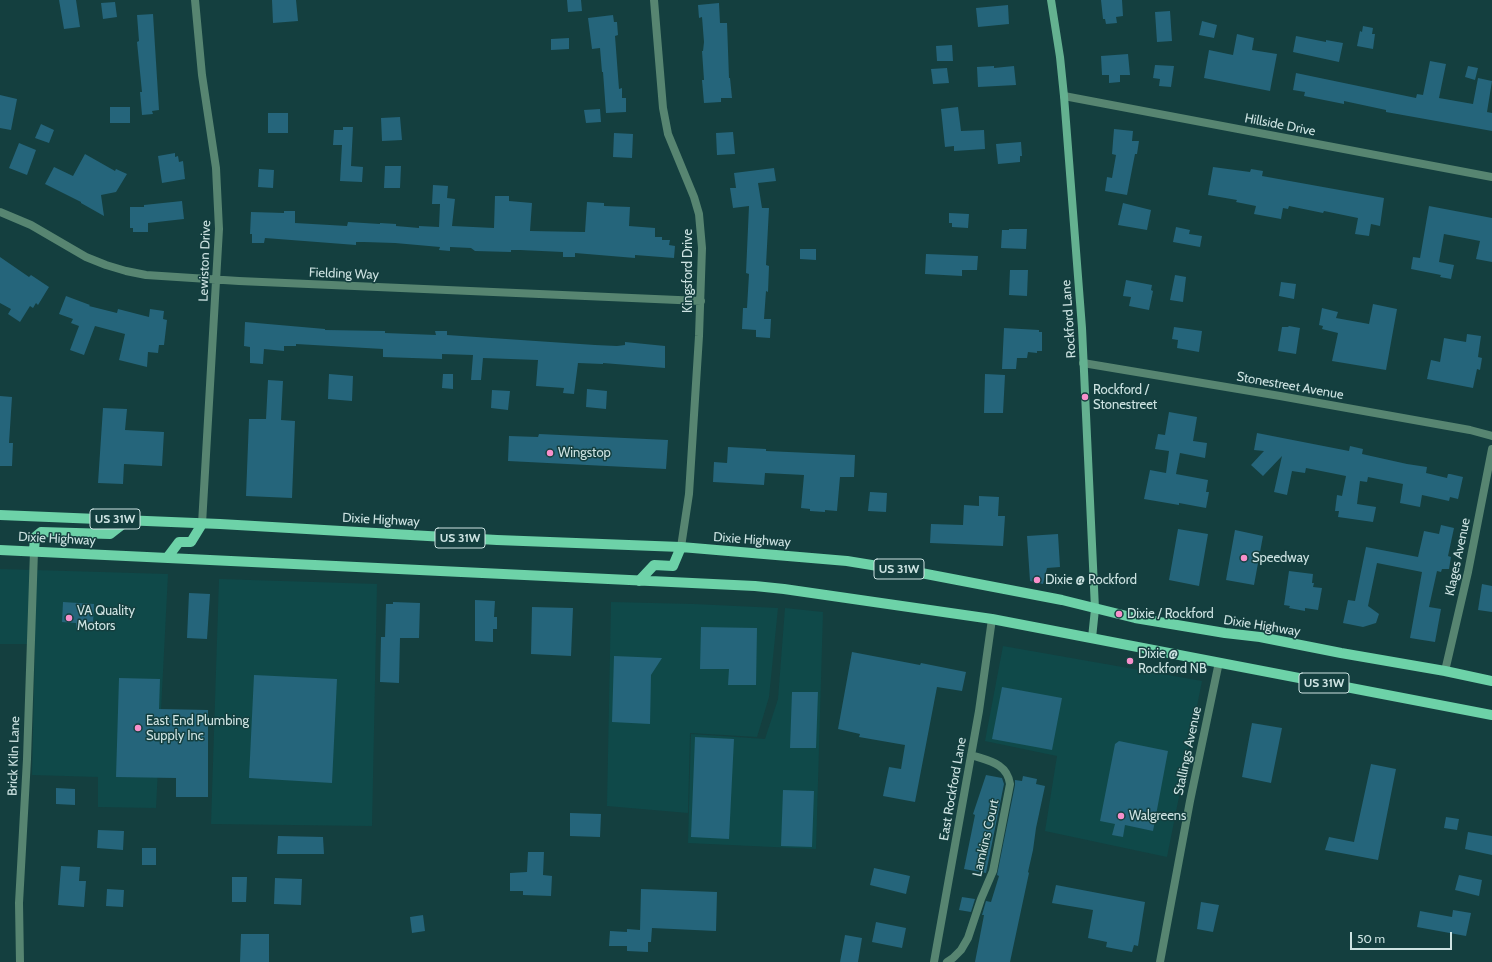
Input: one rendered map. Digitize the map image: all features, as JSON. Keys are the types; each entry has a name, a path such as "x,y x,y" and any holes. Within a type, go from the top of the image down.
{"main road":[{"name":"Rockford Lane","path":"1051,0 1060,57 1064,96 1083,363 1095,609 1092,638"},
{"name":"Dixie Highway","path":"0,514 497,540 681,547 781,554 863,563 1062,600 1095,609 1148,620 1260,637 1492,681"},
{"path":"34,551 35,537 41,532 110,534 128,520"},
{"path":"167,558 179,542 191,542 202,524"},
{"path":"639,581 654,565 673,566 681,547"},
{"name":"Dixie Highway","path":"0,550 784,589 992,619 1492,715"}],"street":[{"name":"Lewiston Drive","path":"195,0 202,75 216,168 219,229 202,524"},
{"name":"Kingsford Drive","path":"654,0 663,108 668,134 690,184 699,214 702,248 701,301 689,494 681,547"},
{"name":"Hillside Drive","path":"1064,96 1492,177"},
{"name":"Fielding Way","path":"0,212 31,225 86,257 106,266 146,275 172,278 701,301"},
{"name":"Stonestreet Avenue","path":"1083,363 1280,396 1470,430 1492,436"},
{"name":"Klages Avenue","path":"1445,671 1468,572 1492,449"},
{"name":"Brick Kiln Lane","path":"20,962 19,903 34,551"},
{"name":"East Rockford Lane","path":"934,962 979,711 992,619"},
{"name":"Stallings Avenue","path":"1160,962 1190,800 1219,662"},
{"name":"Lamkins Court","path":"947,962 961,950 968,938 992,871 1010,784 1009,776 1004,769 971,754"}],"shaded area":[{"path":"0,569 168,574 156,808 98,807 98,777 32,775 35,644 0,644"},
{"path":"219,579 377,584 372,826 211,824"},
{"path":"611,602 778,608 769,697 757,737 690,733 688,813 607,806"},
{"path":"785,608 823,612 816,849 688,843 691,734 765,739 778,699"},
{"path":"1003,646 1202,681 1167,857 1045,831 1057,756 985,741"}],"building":[{"path":"59,0 76,0 80,27 64,29"},
{"path":"272,0 296,0 298,21 273,23"},
{"path":"567,0 581,0 582,11 568,12"},
{"path":"1101,0 1122,0 1123,16 1116,17 1117,23 1106,24 1105,19 1103,19"},
{"path":"115,2 117,17 103,19 101,3"},
{"path":"719,3 720,23 727,23 729,78 732,98 721,98 721,102 704,103 702,51 704,42 702,17 699,18 698,5"},
{"path":"1008,5 1009,24 978,27 976,8"},
{"path":"1170,11 1172,41 1157,42 1155,12"},
{"path":"153,14 159,110 152,111 153,114 142,115 140,92 142,92 137,42 139,41 137,15"},
{"path":"613,15 614,22 617,22 618,35 615,36 619,89 622,88 622,98 626,98 626,112 606,113 600,48 592,49 588,18"},
{"path":"1202,21 1217,25 1214,38 1199,35"},
{"path":"1363,26 1373,28 1372,34 1375,34 1373,49 1357,46 1360,31 1362,32"},
{"path":"1237,34 1254,38 1252,50 1277,54 1270,91 1204,78 1209,50 1233,55"},
{"path":"1296,36 1326,42 1326,40 1343,43 1339,62 1293,52"},
{"path":"569,38 569,49 551,50 551,39"},
{"path":"952,45 953,61 937,61 936,46"},
{"path":"1128,54 1130,75 1120,75 1120,82 1109,83 1109,75 1102,75 1101,56"},
{"path":"1430,61 1446,64 1439,98 1473,104 1478,78 1492,81 1487,112 1492,113 1492,131 1386,112 1386,110 1344,101 1344,104 1304,96 1305,92 1293,90 1296,73 1416,98 1417,94 1423,95"},
{"path":"1155,65 1174,66 1171,87 1159,86 1160,79 1153,78"},
{"path":"994,66 994,68 1014,66 1016,85 978,87 977,67"},
{"path":"1468,66 1478,68 1475,80 1465,77"},
{"path":"947,68 949,83 933,84 931,69"},
{"path":"0,95 17,99 11,130 0,128"},
{"path":"110,107 130,107 130,123 110,123"},
{"path":"958,107 961,131 984,130 985,149 954,151 954,146 945,147 941,109"},
{"path":"600,109 601,122 586,123 584,110"},
{"path":"268,113 288,113 288,133 268,133"},
{"path":"400,117 402,140 382,141 381,118"},
{"path":"41,124 54,130 49,143 35,138"},
{"path":"343,127 353,127 351,166 363,167 362,182 340,181 342,145 333,145 334,130 343,130"},
{"path":"1114,129 1133,131 1132,141 1139,141 1127,195 1105,191 1107,177 1112,178 1116,155 1112,154"},
{"path":"733,132 735,154 717,155 716,133"},
{"path":"614,133 633,134 632,158 613,157"},
{"path":"1021,142 1022,156 1020,156 1020,162 998,164 996,144"},
{"path":"19,143 36,150 27,175 9,168"},
{"path":"175,153 175,157 178,156 179,162 183,161 185,179 162,183 158,156"},
{"path":"85,154 115,171 116,169 127,174 116,192 101,195 104,216 81,202 45,184 54,167 73,176"},
{"path":"385,166 401,166 400,188 384,188"},
{"path":"1213,167 1250,172 1251,169 1263,171 1262,176 1384,198 1380,226 1371,224 1369,236 1355,234 1358,218 1289,206 1288,209 1283,208 1281,219 1254,214 1256,206 1236,202 1237,200 1208,195"},
{"path":"774,168 776,181 758,183 762,208 769,208 766,265 769,266 768,292 766,291 764,319 771,319 770,338 756,337 756,330 742,329 743,308 747,308 749,274 746,273 749,206 733,208 730,188 736,188 734,173"},
{"path":"259,169 274,170 273,188 258,187"},
{"path":"433,185 448,186 447,198 455,199 452,226 494,228 495,196 509,196 509,201 532,203 530,231 585,232 587,202 604,203 604,206 630,207 629,226 655,228 655,237 662,237 662,240 670,240 669,245 675,246 674,258 635,255 635,258 575,253 575,257 563,257 563,252 520,250 511,250 511,252 475,251 471,248 450,247 450,251 439,250 440,247 395,243 356,242 356,245 265,238 264,243 252,243 252,234 250,234 251,212 284,213 284,211 295,211 295,223 347,226 348,222 396,224 396,226 419,228 419,226 439,227 440,204 432,204"},
{"path":"182,201 184,219 148,223 148,232 133,232 133,228 130,228 130,207 144,207 144,205"},
{"path":"1123,203 1151,210 1147,230 1118,225"},
{"path":"1429,206 1492,218 1492,262 1476,259 1480,241 1444,234 1439,262 1454,265 1451,279 1440,277 1441,275 1411,269 1413,257 1420,258"},
{"path":"949,213 969,214 968,228 952,227 952,223 949,223"},
{"path":"1176,227 1190,230 1189,234 1202,236 1200,247 1173,242"},
{"path":"1027,229 1026,249 1001,248 1002,230"},
{"path":"800,249 816,249 816,260 800,259"},
{"path":"926,254 978,256 977,270 962,270 962,276 925,274"},
{"path":"0,257 29,277 31,275 49,287 38,305 36,303 33,308 30,306 20,322 8,314 11,309 0,303"},
{"path":"1010,270 1028,270 1027,296 1009,295"},
{"path":"1175,275 1186,277 1183,302 1170,300"},
{"path":"1126,280 1152,285 1151,290 1153,291 1149,310 1129,306 1131,297 1123,296"},
{"path":"1281,282 1296,284 1294,299 1279,296"},
{"path":"66,296 90,305 89,306 117,313 118,309 149,317 150,309 164,311 163,319 167,320 164,345 159,345 158,353 148,352 147,367 119,360 125,334 95,326 84,355 70,350 79,326 71,323 73,319 59,314"},
{"path":"1373,304 1397,309 1386,370 1332,361 1338,333 1322,329 1323,326 1319,325 1322,308 1338,312 1336,318 1369,324"},
{"path":"245,322 325,330 385,331 385,333 436,335 435,331 447,331 447,335 595,345 617,346 625,345 625,342 665,346 665,368 603,363 578,363 574,394 563,393 564,388 536,386 538,360 483,358 481,380 471,380 473,355 442,354 442,359 383,357 383,349 296,344 296,346 284,346 284,351 264,349 263,364 250,363 250,347 244,346"},
{"path":"1289,326 1300,328 1296,354 1278,351 1282,327"},
{"path":"1174,327 1202,331 1199,352 1177,348 1178,340 1172,339"},
{"path":"1004,328 1039,330 1039,332 1042,332 1042,351 1037,351 1037,353 1028,352 1027,358 1017,358 1016,369 1002,369"},
{"path":"1467,334 1481,336 1478,357 1482,358 1480,370 1477,369 1473,388 1427,379 1431,360 1440,362 1444,338 1466,342"},
{"path":"329,374 353,376 352,401 328,399"},
{"path":"443,374 453,374 453,389 442,388"},
{"path":"985,374 1005,375 1003,413 984,413"},
{"path":"268,380 283,381 281,420 295,421 292,498 246,496 249,419 266,419"},
{"path":"587,389 607,391 606,409 586,407"},
{"path":"492,390 510,391 508,410 491,408"},
{"path":"0,396 12,397 9,443 13,443 12,466 0,466"},
{"path":"103,408 127,409 125,430 164,432 162,466 124,464 123,484 98,483"},
{"path":"1169,412 1197,417 1193,441 1207,443 1205,458 1180,453 1176,474 1208,480 1206,492 1209,492 1206,508 1144,499 1150,470 1166,473 1169,451 1155,449 1158,434 1165,435"},
{"path":"1257,433 1349,451 1350,446 1363,449 1362,454 1427,467 1426,473 1447,478 1448,474 1463,477 1458,499 1450,497 1449,501 1422,495 1420,507 1400,503 1403,484 1368,477 1367,482 1360,481 1357,504 1376,507 1373,522 1338,517 1339,511 1335,511 1337,495 1342,496 1346,476 1306,468 1305,473 1292,471 1287,495 1274,492 1282,456 1263,476 1251,465 1264,451 1254,450"},
{"path":"539,434 668,440 666,469 508,461 509,436 538,437"},
{"path":"728,447 766,449 766,451 855,455 854,477 840,477 837,511 810,511 810,509 801,508 804,475 765,473 764,485 713,482 714,462 727,463"},
{"path":"870,492 887,493 886,512 868,511"},
{"path":"979,496 999,497 998,516 1005,516 1003,546 930,543 931,524 963,525 964,505 979,506"},
{"path":"1441,525 1454,528 1448,556 1451,557 1449,569 1442,569 1441,572 1437,571 1429,607 1441,609 1435,642 1410,638 1422,572 1377,563 1368,606 1379,614 1376,623 1363,627 1343,623 1348,600 1355,601 1366,547 1418,557 1424,531 1439,534"},
{"path":"1178,529 1208,534 1199,586 1169,580"},
{"path":"1235,530 1263,536 1254,585 1226,580"},
{"path":"1058,534 1060,567 1047,568 1043,584 1030,581 1027,536"},
{"path":"1289,571 1313,574 1313,587 1322,588 1318,610 1305,608 1305,611 1289,608 1290,606 1284,605"},
{"path":"1482,584 1492,586 1492,612 1478,610"},
{"path":"189,593 210,594 207,639 187,638"},
{"path":"475,600 495,601 494,617 497,617 497,629 493,629 493,642 475,641"},
{"path":"63,602 94,604 93,623 87,623 87,628 76,628 76,623 62,622"},
{"path":"393,602 420,603 419,638 400,638 399,683 380,682 381,637 385,637 386,604 393,604"},
{"path":"532,607 573,608 571,656 531,654"},
{"path":"701,627 757,628 756,685 728,685 729,669 700,669"},
{"path":"852,652 966,672 962,691 937,687 915,802 883,796 889,767 901,769 905,745 859,737 860,734 838,729"},
{"path":"614,656 662,658 651,675 650,724 612,722"},
{"path":"254,675 337,679 332,783 249,778"},
{"path":"119,678 160,679 159,709 208,710 208,797 176,797 176,778 116,777"},
{"path":"1002,687 1062,698 1052,750 992,739"},
{"path":"792,692 818,692 816,748 790,748"},
{"path":"1252,723 1282,728 1271,783 1242,777"},
{"path":"695,737 734,739 729,839 691,837"},
{"name":"Walgreens","path":"1119,741 1168,751 1153,831 1125,825 1123,837 1112,835 1115,824 1100,821 1115,744"},
{"path":"1371,764 1396,769 1378,860 1325,850 1329,837 1354,842"},
{"path":"986,775 1002,778 1004,784 986,873 964,869 975,815 973,814"},
{"path":"1023,776 1037,779 1036,784 1045,786 1036,828 1029,873 1010,962 975,962 984,915 982,915 986,901 991,902 999,876 997,875 1015,780 1022,781"},
{"path":"56,788 75,789 75,805 56,804"},
{"path":"783,790 814,791 812,847 781,846"},
{"path":"570,813 601,814 600,837 570,836"},
{"path":"1446,817 1459,819 1457,830 1444,828"},
{"path":"98,830 124,831 123,850 97,848"},
{"path":"1468,832 1492,836 1492,855 1465,849"},
{"path":"278,836 323,837 324,854 277,854"},
{"path":"142,848 156,848 156,865 142,865"},
{"path":"528,852 544,852 543,875 552,876 551,896 523,895 523,891 510,891 510,873 527,872"},
{"path":"61,866 80,867 79,881 86,881 84,907 58,905"},
{"path":"874,868 910,876 906,894 870,885"},
{"path":"1459,875 1482,880 1479,896 1455,890"},
{"path":"232,877 247,877 246,902 232,902"},
{"path":"275,878 302,879 301,905 274,904"},
{"path":"1056,885 1145,902 1138,946 1134,945 1132,952 1106,947 1107,942 1088,938 1093,910 1052,903"},
{"path":"107,889 124,890 123,907 106,906"},
{"path":"641,889 717,892 716,931 652,928 651,942 648,942 648,952 627,951 627,946 609,946 610,931 627,932 627,929 640,930"},
{"path":"962,897 975,899 971,912 959,910"},
{"path":"1201,902 1219,905 1213,932 1197,929"},
{"path":"1453,910 1471,913 1466,936 1417,927 1420,911 1452,917"},
{"path":"423,915 425,931 412,933 410,917"},
{"path":"876,922 906,928 902,948 872,942"},
{"path":"241,934 269,934 269,962 240,962"},
{"path":"845,935 862,938 858,962 840,962"}],"place":[{"name":"Rockford / Stonestreet","path":"1085,397"},
{"name":"Wingstop","path":"550,453"},
{"name":"Speedway","path":"1244,558"},
{"name":"Dixie @ Rockford","path":"1037,580"},
{"name":"Dixie / Rockford","path":"1119,614"},
{"name":"VA Quality Motors","path":"69,618"},
{"name":"Dixie @ Rockford NB","path":"1130,661"},
{"name":"East End Plumbing Supply Inc","path":"138,728"},
{"name":"Walgreens","path":"1121,816"}]}
